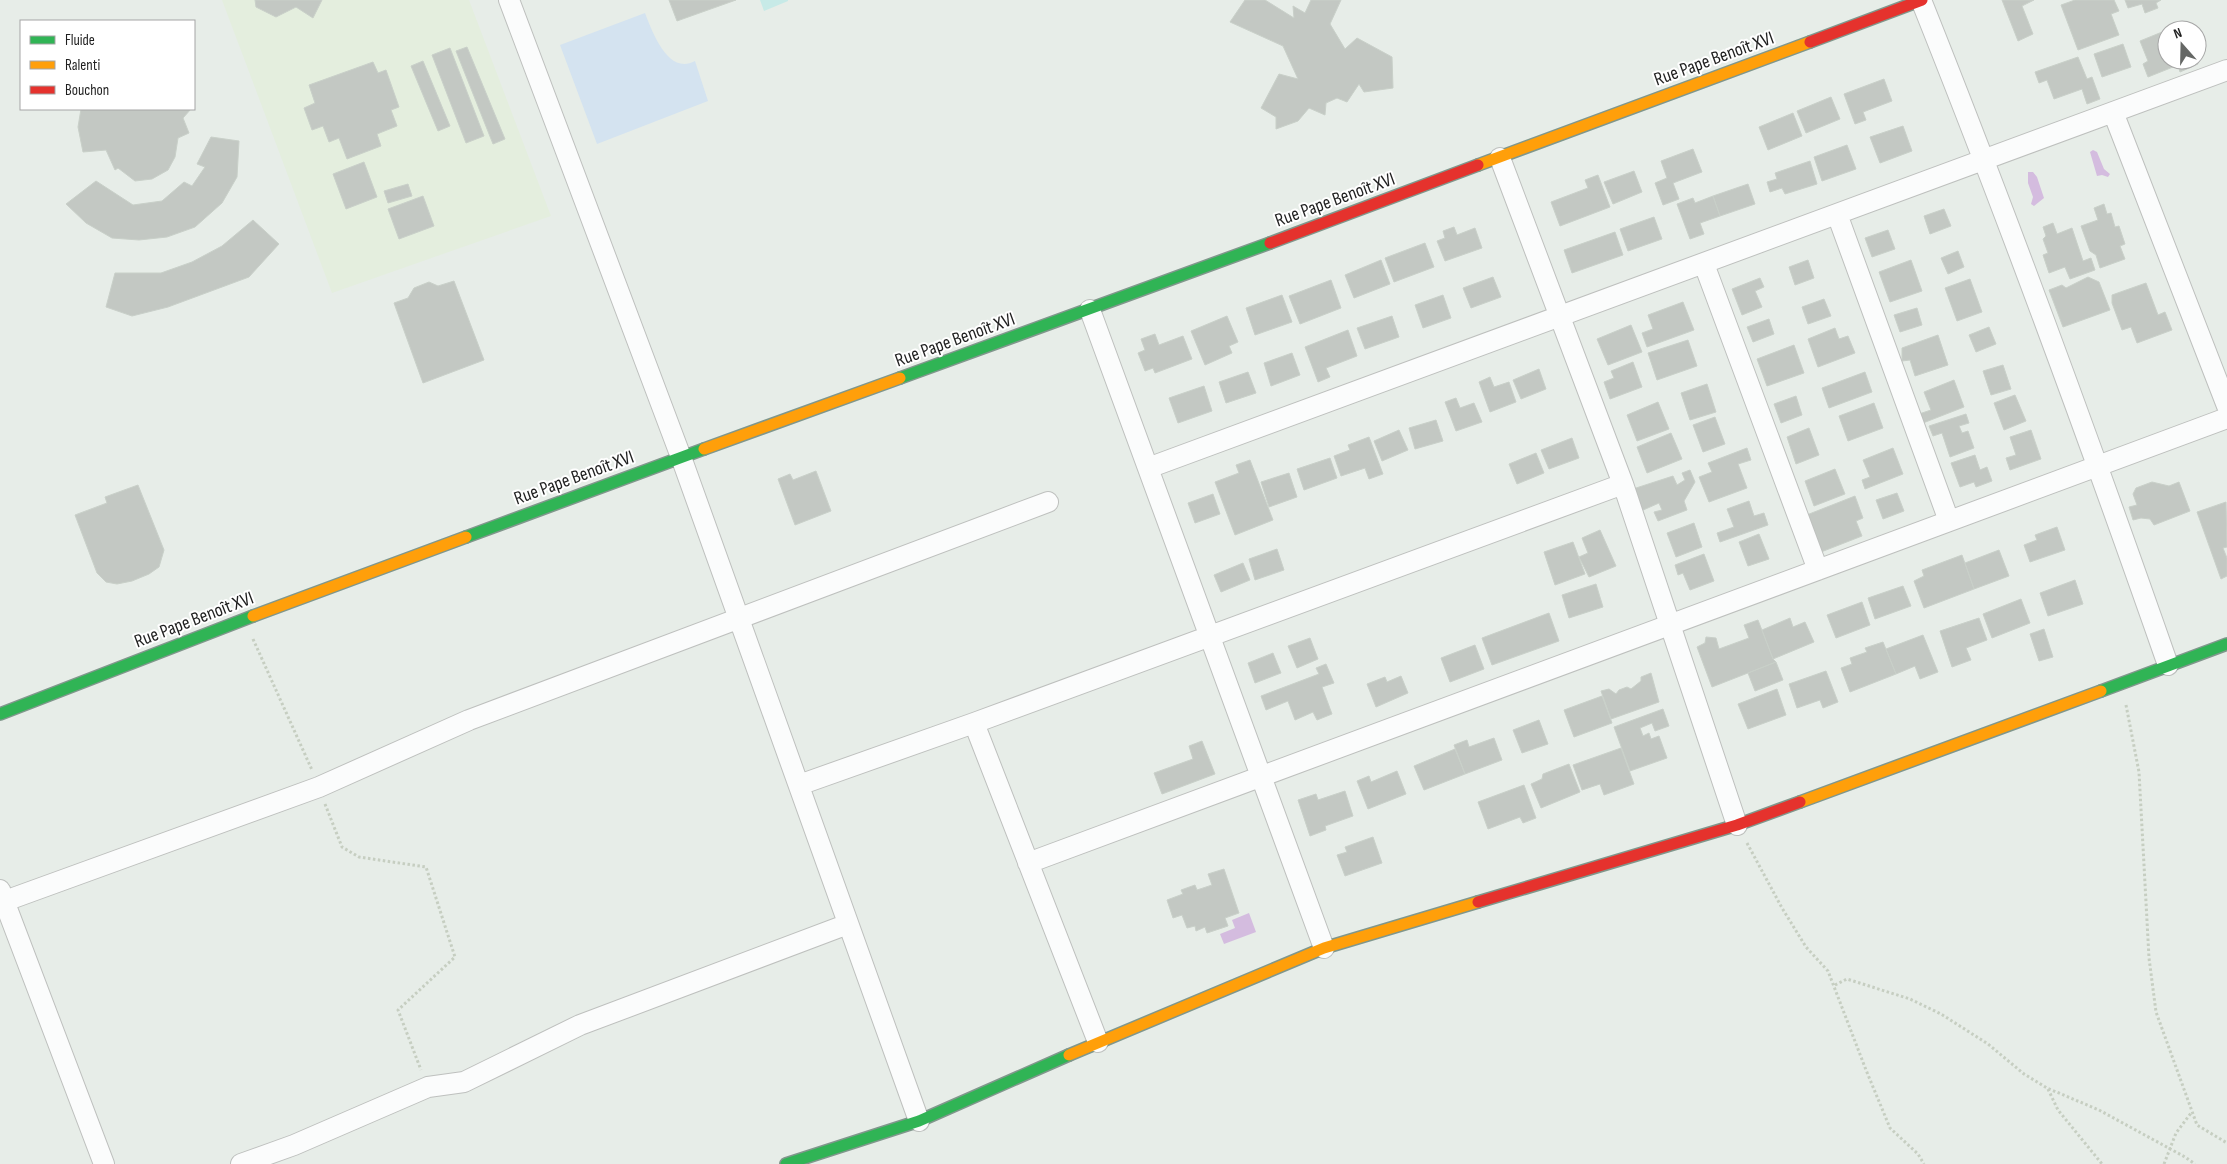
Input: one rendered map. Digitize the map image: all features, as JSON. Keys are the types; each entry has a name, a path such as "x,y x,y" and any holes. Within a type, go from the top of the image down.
{"street":[{"path":"509,0 681,457 919,1121"},
{"path":"1921,0 1984,160 2098,466 2168,665"},
{"name":"Rue Pape Benoît XVI","path":"0,714 244,619 681,457 1090,310 1921,0"},
{"path":"1148,468 2227,70"},
{"path":"2113,112 2227,406"},
{"path":"1500,158 1623,484 1737,825"},
{"path":"1837,214 1949,521"},
{"path":"1704,264 1818,570"},
{"path":"1090,310 1324,948"},
{"path":"1028,863 2227,418"},
{"path":"798,785 974,723 1209,634 1623,484"},
{"path":"104,1164 2,895 319,787 469,720 1048,502"},
{"path":"786,1164 919,1121 1098,1042 1324,948 1737,825 2227,644"},
{"path":"974,723 1098,1042"},
{"path":"242,1164 294,1145 428,1087 464,1082 580,1025 848,924"}],"path":[{"path":"244,619 319,787 342,847 358,857 426,867 455,957 398,1010 428,1087"},
{"path":"2122,682 2139,772 2149,958 2156,1012 2191,1113 2197,1125 2227,1143"},
{"path":"1737,825 1782,908 1806,947 1828,971 1862,1062 1890,1128 1918,1154 1924,1164"},
{"path":"1834,985 1847,979 1910,999 1925,1006 1988,1044 2024,1074 2047,1088 2099,1110 2170,1148 2195,1164"},
{"path":"2047,1088 2058,1110 2102,1164"},
{"path":"2164,1164 2176,1133 2191,1113"}],"shaded area":[{"path":"222,0 469,0 551,216 332,293"},
{"path":"760,0 788,0 788,1 764,11"},
{"path":"645,13 657,40 669,57 685,64 695,61 708,101 597,144 560,45"},
{"path":"2093,150 2097,152 2104,169 2110,174 2108,177 2097,176 2090,152"},
{"path":"2028,172 2033,172 2037,177 2044,198 2034,206 2031,204 2033,197 2028,183"},
{"path":"1249,913 1256,932 1224,944 1220,934 1235,928 1232,920"}],"building":[{"path":"255,0 322,0 313,18 296,7 276,17 256,7"},
{"path":"669,0 736,0 677,21"},
{"path":"1245,0 1265,0 1294,18 1293,6 1305,13 1311,0 1341,0 1330,24 1345,49 1357,38 1392,57 1393,88 1364,92 1359,84 1347,102 1337,98 1326,103 1325,115 1309,108 1298,121 1276,129 1276,117 1261,108 1279,74 1298,79 1283,46 1230,22"},
{"path":"2002,0 2034,0 2022,6 2033,34 2018,41"},
{"path":"2075,0 2114,0 2119,11 2111,14 2119,35 2078,50 2061,5"},
{"path":"2125,0 2161,0 2156,3 2158,8 2145,13 2142,4 2128,8"},
{"path":"2157,34 2157,70 2166,70 2148,77 2143,64 2148,61 2140,41"},
{"path":"2123,44 2131,67 2102,77 2094,54"},
{"path":"467,47 505,139 493,144 456,51"},
{"path":"450,48 484,136 466,143 432,55"},
{"path":"2078,57 2087,79 2092,77 2100,99 2087,104 2082,89 2054,99 2047,80 2039,83 2035,72"},
{"path":"423,61 450,126 438,131 411,66"},
{"path":"373,62 378,73 386,70 399,107 391,110 397,126 377,134 381,146 347,159 339,138 329,142 323,126 312,130 304,108 315,103 309,85"},
{"path":"1884,79 1892,101 1863,112 1866,120 1855,124 1844,94"},
{"path":"1831,97 1840,119 1806,133 1797,111"},
{"path":"81,110 190,110 183,118 189,133 178,138 175,157 168,170 152,179 135,181 118,168 115,170 106,150 83,152 78,127"},
{"path":"1793,113 1802,136 1768,150 1759,127"},
{"path":"1903,126 1912,151 1880,163 1870,137"},
{"path":"211,137 239,141 237,177 222,203 195,227 167,237 139,240 112,238 86,223 66,204 96,181 133,205 162,201 184,182 192,186 205,167 197,164"},
{"path":"1847,145 1856,169 1822,181 1814,157"},
{"path":"1693,149 1702,172 1673,183 1679,199 1663,205 1655,183 1667,178 1661,161"},
{"path":"1810,161 1817,184 1785,194 1782,188 1770,192 1767,182 1777,179 1775,173"},
{"path":"364,162 377,197 346,209 333,174"},
{"path":"1634,171 1642,192 1613,204 1604,182"},
{"path":"1598,175 1610,207 1560,226 1551,202 1588,188 1585,180"},
{"path":"408,184 412,196 388,203 384,191"},
{"path":"1748,184 1755,204 1720,216 1713,196"},
{"path":"423,196 434,226 399,239 388,209"},
{"path":"1713,196 1720,216 1700,223 1704,234 1690,239 1677,204 1693,198 1695,203"},
{"path":"2104,204 2107,214 2111,213 2115,227 2119,226 2125,244 2120,246 2125,259 2100,268 2096,255 2090,251 2081,226 2098,220 2094,208"},
{"path":"1944,209 1951,226 1930,234 1924,216"},
{"path":"1654,217 1662,239 1628,251 1620,229"},
{"path":"253,220 279,244 249,277 168,307 132,316 106,307 115,273 161,273 192,262 222,246"},
{"path":"2053,223 2057,234 2072,228 2083,261 2091,258 2095,270 2070,279 2065,267 2049,273 2043,255 2048,253 2043,239 2046,236 2043,227"},
{"path":"1454,227 1457,235 1475,228 1482,248 1445,261 1437,241 1445,238 1443,231"},
{"path":"1888,230 1895,249 1872,257 1865,238"},
{"path":"1615,232 1623,255 1572,273 1564,250"},
{"path":"1425,243 1434,267 1394,282 1385,258"},
{"path":"1958,251 1964,267 1948,274 1941,258"},
{"path":"1381,260 1390,284 1354,298 1345,275"},
{"path":"1808,260 1814,278 1795,285 1789,267"},
{"path":"1911,260 1922,291 1890,302 1879,272"},
{"path":"1493,277 1501,297 1471,308 1463,288"},
{"path":"2088,277 2099,282 2110,310 2063,327 2049,290 2062,285 2066,288"},
{"path":"1760,278 1764,287 1755,291 1762,307 1742,315 1732,289"},
{"path":"1970,279 1982,312 1957,321 1945,288"},
{"path":"1331,280 1341,308 1300,324 1289,296"},
{"path":"454,281 484,360 423,383 394,303 408,298 414,288 429,282 438,286"},
{"path":"2146,283 2158,315 2165,312 2172,330 2137,343 2131,327 2122,330 2112,303 2112,295"},
{"path":"1282,295 1292,322 1255,335 1246,308"},
{"path":"1443,295 1451,318 1423,328 1415,305"},
{"path":"1824,299 1831,316 1808,324 1802,307"},
{"path":"1683,302 1694,330 1647,347 1642,333 1653,329 1648,315"},
{"path":"1917,308 1922,325 1900,332 1894,315"},
{"path":"1227,316 1238,342 1229,346 1232,353 1205,365 1191,331"},
{"path":"1392,316 1399,337 1365,349 1357,328"},
{"path":"1769,319 1774,334 1753,342 1747,327"},
{"path":"1631,325 1642,352 1608,365 1597,339"},
{"path":"1989,327 1996,344 1976,352 1969,335"},
{"path":"1835,328 1839,339 1848,336 1855,353 1818,367 1808,339"},
{"path":"1348,330 1357,356 1326,368 1330,377 1318,382 1305,347"},
{"path":"1155,334 1159,345 1183,336 1192,359 1155,373 1153,368 1145,371 1138,353 1145,350 1141,339"},
{"path":"1938,335 1948,365 1915,376 1910,360 1902,361 1902,348"},
{"path":"1688,340 1697,366 1657,380 1648,353"},
{"path":"1794,345 1804,373 1767,386 1757,359"},
{"path":"1292,353 1300,375 1271,386 1264,363"},
{"path":"1633,362 1642,387 1610,399 1604,382 1614,378 1611,371"},
{"path":"2003,365 2011,389 1991,395 1983,371"},
{"path":"1539,369 1546,389 1521,399 1513,380"},
{"path":"1248,372 1256,393 1226,403 1219,382"},
{"path":"1865,372 1872,392 1829,408 1822,388"},
{"path":"1490,377 1494,387 1509,382 1516,402 1490,412 1479,382"},
{"path":"1954,380 1964,407 1923,423 1919,414 1931,410 1924,392"},
{"path":"1707,384 1716,412 1690,420 1681,393"},
{"path":"1204,386 1212,411 1178,423 1169,398"},
{"path":"2015,395 2026,421 2004,430 1994,403"},
{"path":"1796,396 1802,415 1781,423 1774,404"},
{"path":"1456,398 1460,408 1474,403 1482,422 1456,431 1445,402"},
{"path":"1658,402 1669,429 1637,441 1627,415"},
{"path":"1874,403 1883,428 1848,441 1839,416"},
{"path":"1966,414 1969,423 1959,426 1962,433 1968,431 1974,448 1950,457 1942,433 1933,436 1929,426"},
{"path":"1715,417 1725,444 1703,452 1693,425"},
{"path":"1436,420 1443,441 1415,449 1409,428"},
{"path":"1809,428 1819,455 1796,464 1787,437"},
{"path":"1399,430 1408,450 1382,461 1374,441"},
{"path":"2031,430 2041,459 2010,470 2006,458 2016,455 2010,437"},
{"path":"1671,433 1682,459 1647,473 1637,447"},
{"path":"1369,437 1383,474 1369,479 1365,468 1341,476 1334,456 1350,450 1348,445"},
{"path":"1572,438 1579,458 1549,469 1541,450"},
{"path":"1747,448 1751,460 1738,464 1747,488 1709,502 1699,477 1712,472 1708,463"},
{"path":"1893,448 1903,474 1865,489 1862,480 1870,477 1863,460"},
{"path":"1536,453 1544,473 1517,484 1509,464"},
{"path":"1975,455 1980,470 1987,467 1992,481 1976,487 1974,482 1960,487 1951,463"},
{"path":"1330,458 1337,478 1304,490 1297,469"},
{"path":"1250,460 1273,520 1235,535 1215,482 1239,473 1236,465"},
{"path":"1835,469 1845,494 1814,506 1805,481"},
{"path":"1690,470 1695,482 1684,501 1687,510 1658,521 1654,512 1662,510 1659,503 1641,511 1633,489 1673,476 1677,485 1685,480 1682,473"},
{"path":"816,471 831,511 795,525 778,479 790,474 793,480"},
{"path":"1289,473 1297,497 1269,507 1261,482"},
{"path":"2152,482 2169,486 2179,482 2190,511 2154,525 2150,519 2141,518 2133,520 2129,507 2137,505 2133,494 2136,488"},
{"path":"138,485 164,550 159,567 149,574 132,581 117,584 106,582 97,573 75,515 107,503 105,497"},
{"path":"1897,493 1904,511 1883,519 1876,500"},
{"path":"1213,494 1220,514 1195,523 1188,503"},
{"path":"1855,496 1863,518 1856,521 1862,536 1821,552 1799,518"},
{"path":"1749,501 1754,516 1764,513 1768,525 1720,542 1717,533 1734,527 1727,509"},
{"path":"2226,502 2227,547 2223,548 2227,558 2227,576 2221,579 2197,512"},
{"path":"1694,523 1702,547 1676,557 1667,533"},
{"path":"2057,527 2065,550 2030,562 2024,545 2037,540 2035,535"},
{"path":"1600,530 1616,566 1589,577 1579,557 1588,553 1582,538"},
{"path":"1759,534 1769,559 1748,566 1739,542"},
{"path":"1573,542 1585,574 1555,585 1544,552"},
{"path":"1277,549 1284,570 1255,580 1249,559"},
{"path":"1999,550 2009,576 1974,589 1965,563"},
{"path":"1704,554 1714,581 1690,590 1683,573 1678,575 1675,565"},
{"path":"1962,555 1974,589 1924,608 1914,581 1924,576 1922,570"},
{"path":"1243,563 1250,580 1221,592 1214,575"},
{"path":"2075,580 2083,604 2048,616 2040,593"},
{"path":"1596,584 1603,607 1569,618 1562,595"},
{"path":"1903,586 1911,606 1875,619 1868,598"},
{"path":"2021,599 2030,623 1992,638 1983,614"},
{"path":"1862,602 1870,625 1836,638 1827,615"},
{"path":"1549,613 1559,641 1492,665 1482,638"},
{"path":"1790,618 1793,627 1805,622 1814,642 1773,659 1762,630"},
{"path":"1979,618 1987,640 1966,648 1971,660 1952,667 1940,631"},
{"path":"1758,620 1773,659 1776,662 1712,687 1697,647 1705,643 1706,637 1716,638 1719,649 1749,638 1744,625"},
{"path":"2044,629 2053,657 2039,661 2030,634"},
{"path":"1923,635 1938,672 1920,679 1915,666 1896,674 1886,649"},
{"path":"1310,638 1318,659 1297,668 1288,646"},
{"path":"1883,642 1896,674 1850,692 1841,668 1852,664 1850,658 1867,652 1865,648"},
{"path":"1475,645 1484,669 1450,682 1441,658"},
{"path":"1273,653 1281,673 1255,683 1248,663"},
{"path":"1776,662 1783,680 1755,691 1748,673"},
{"path":"1326,664 1334,683 1322,687 1332,714 1317,720 1313,712 1295,720 1288,701 1266,710 1261,696 1319,674 1316,668"},
{"path":"1826,671 1838,702 1823,708 1820,700 1797,708 1789,684"},
{"path":"1651,673 1659,702 1611,719 1601,691 1609,689 1616,694 1619,690 1627,687 1631,689 1641,681 1641,677"},
{"path":"1401,676 1408,693 1376,707 1367,684 1385,677 1387,682"},
{"path":"1777,689 1786,715 1748,729 1738,704"},
{"path":"1602,696 1612,723 1574,737 1564,710"},
{"path":"1663,709 1669,726 1655,731 1652,723 1640,728 1643,736 1649,733 1651,739 1659,736 1667,758 1630,771 1614,727"},
{"path":"1539,720 1548,744 1522,753 1513,730"},
{"path":"1494,738 1502,760 1465,774 1454,745 1467,740 1469,747"},
{"path":"1202,741 1215,774 1162,794 1154,773 1193,759 1189,746"},
{"path":"1621,748 1634,784 1604,795 1600,784 1582,790 1573,765"},
{"path":"1455,749 1465,774 1424,790 1414,766"},
{"path":"1569,764 1580,792 1541,808 1531,784 1542,779 1543,774"},
{"path":"1397,771 1406,794 1368,809 1357,781 1369,776 1371,782"},
{"path":"1524,785 1536,818 1523,823 1520,817 1488,829 1478,802"},
{"path":"1345,791 1353,816 1325,826 1326,830 1310,836 1298,800 1316,794 1318,800"},
{"path":"1373,837 1382,863 1345,876 1337,855 1347,852 1345,847"},
{"path":"1224,869 1239,913 1225,918 1228,926 1207,933 1205,927 1196,931 1195,926 1187,928 1182,915 1173,918 1167,900 1183,894 1181,890 1195,885 1197,890 1212,885 1208,874"}],"traffic: fast":[{"path":"900,378 1270,243"},
{"path":"466,537 704,449"},
{"path":"0,714 253,616"},
{"path":"2101,691 2227,644"},
{"path":"786,1164 919,1121 1069,1055"}],"traffic: slow":[{"path":"1478,165 1810,42"},
{"path":"704,449 900,378"},
{"path":"253,616 466,537"},
{"path":"1800,802 2101,691"},
{"path":"1069,1055 1324,948 1478,902"}],"traffic: jam":[{"path":"1810,42 1922,0"},
{"path":"1270,243 1478,165"},
{"path":"1478,902 1737,825 1800,802"}]}
